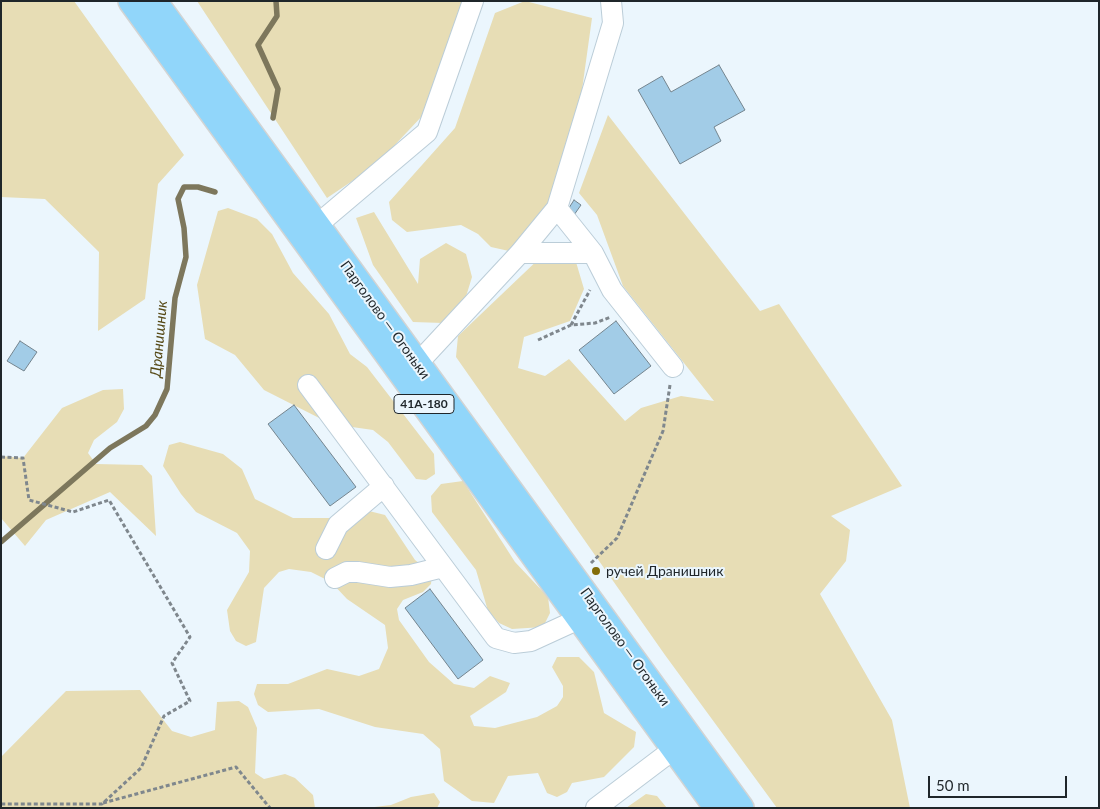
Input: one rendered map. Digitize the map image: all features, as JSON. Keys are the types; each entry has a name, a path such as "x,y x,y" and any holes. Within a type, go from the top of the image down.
{"main road":[{"name":"Парголово — Огоньки","path":"131,1 717,808"},
{"name":"Парголово — Огоньки","path":"154,1 742,808"}],"lane":[{"path":"317,225 427,132 473,1"},
{"path":"417,364 520,253 557,208 614,23 611,1"},
{"path":"557,208 597,261 612,290 674,367"},
{"path":"520,253 597,261"},
{"path":"308,385 496,638 514,644 531,641 579,619"},
{"path":"326,549 338,525 384,486"},
{"path":"335,578 347,572 390,576 411,575 443,566"},
{"path":"596,808 674,749"}],"path":[{"path":"570,325 597,261"},
{"path":"538,340 570,325 595,324 627,309"},
{"path":"591,563 617,538 655,449 662,431 674,367"},
{"path":"1,457 23,458 31,500 73,512 109,500 190,638 172,663 190,701 164,716 142,768 102,804"},
{"path":"1,804 102,804 236,766 270,808"}],"shaded area":[{"path":"1,1 74,1 184,155 158,184 145,299 98,331 99,252 45,199 1,197"},
{"path":"197,1 466,1 424,114 376,165 327,198"},
{"path":"525,1 592,18 576,133 539,226 509,251 491,247 478,234 461,225 407,232 392,220 389,202 455,128 495,13"},
{"path":"608,115 760,311 779,304 902,486 831,516 850,530 846,561 820,594 892,720 910,808 777,808 665,655 456,357 458,336 544,254 576,262 584,289 570,321 524,337 518,368 545,376 569,359 625,421 641,408 681,396 714,401 623,286 597,215 579,193"},
{"path":"228,208 257,219 272,234 293,273 329,314 350,354 367,367 434,454 435,474 426,480 416,479 388,442 373,430 331,424 264,390 235,355 205,339 197,285 218,211"},
{"path":"374,212 418,284 420,259 446,243 466,254 472,277 464,303 443,323 413,322 373,265 356,218"},
{"path":"123,389 124,409 117,422 94,440 88,453 96,464 142,465 152,476 156,536 110,492 46,520 25,546 1,518 1,456 23,458 62,408 103,390"},
{"path":"180,442 223,454 242,469 255,499 293,518 346,518 365,510 385,515 415,560 432,573 431,584 423,592 403,600 397,609 399,620 429,662 454,684 474,688 490,676 510,683 506,692 470,716 474,726 495,728 537,717 557,706 563,697 563,686 552,667 557,657 579,657 594,672 604,713 636,732 634,747 604,777 572,783 567,792 557,797 547,793 538,773 508,776 494,803 472,801 444,781 440,749 423,734 375,727 319,709 268,712 258,705 254,694 257,684 288,684 327,669 359,676 379,669 388,648 385,625 347,599 331,582 311,572 289,569 279,572 264,588 256,642 246,646 236,641 230,631 227,610 249,572 250,551 237,533 196,512 181,494 163,466 169,445"},
{"path":"463,481 515,562 548,597 550,613 543,627 512,629 499,623 488,611 476,570 432,512 431,496 441,484"},
{"path":"140,690 172,731 191,737 215,730 217,702 239,701 248,707 257,728 255,773 264,779 285,774 295,778 313,795 315,808 1,808 1,757 66,691"},
{"path":"434,793 440,802 437,808 366,808 391,805 411,797"},
{"path":"646,794 657,796 667,808 626,808"}],"building":[{"path":"719,65 745,110 714,127 721,141 680,164 638,90 662,76 671,92"},
{"path":"574,200 581,205 574,215 567,211"},
{"path":"616,321 651,366 614,394 579,350"},
{"path":"20,341 37,352 24,371 7,361"},
{"path":"294,405 356,487 330,506 268,424"},
{"path":"430,589 483,660 458,679 405,608"}],"waterway":[{"name":"Дранишник","path":"273,118 278,89 258,45 277,16 276,1"},
{"name":"Дранишник","path":"1,542 110,448 146,426 155,415 167,389 175,298 186,257 184,228 178,199 184,187 198,187 215,192"}],"place":[{"name":"ручей Дранишник","path":"596,571"}]}
